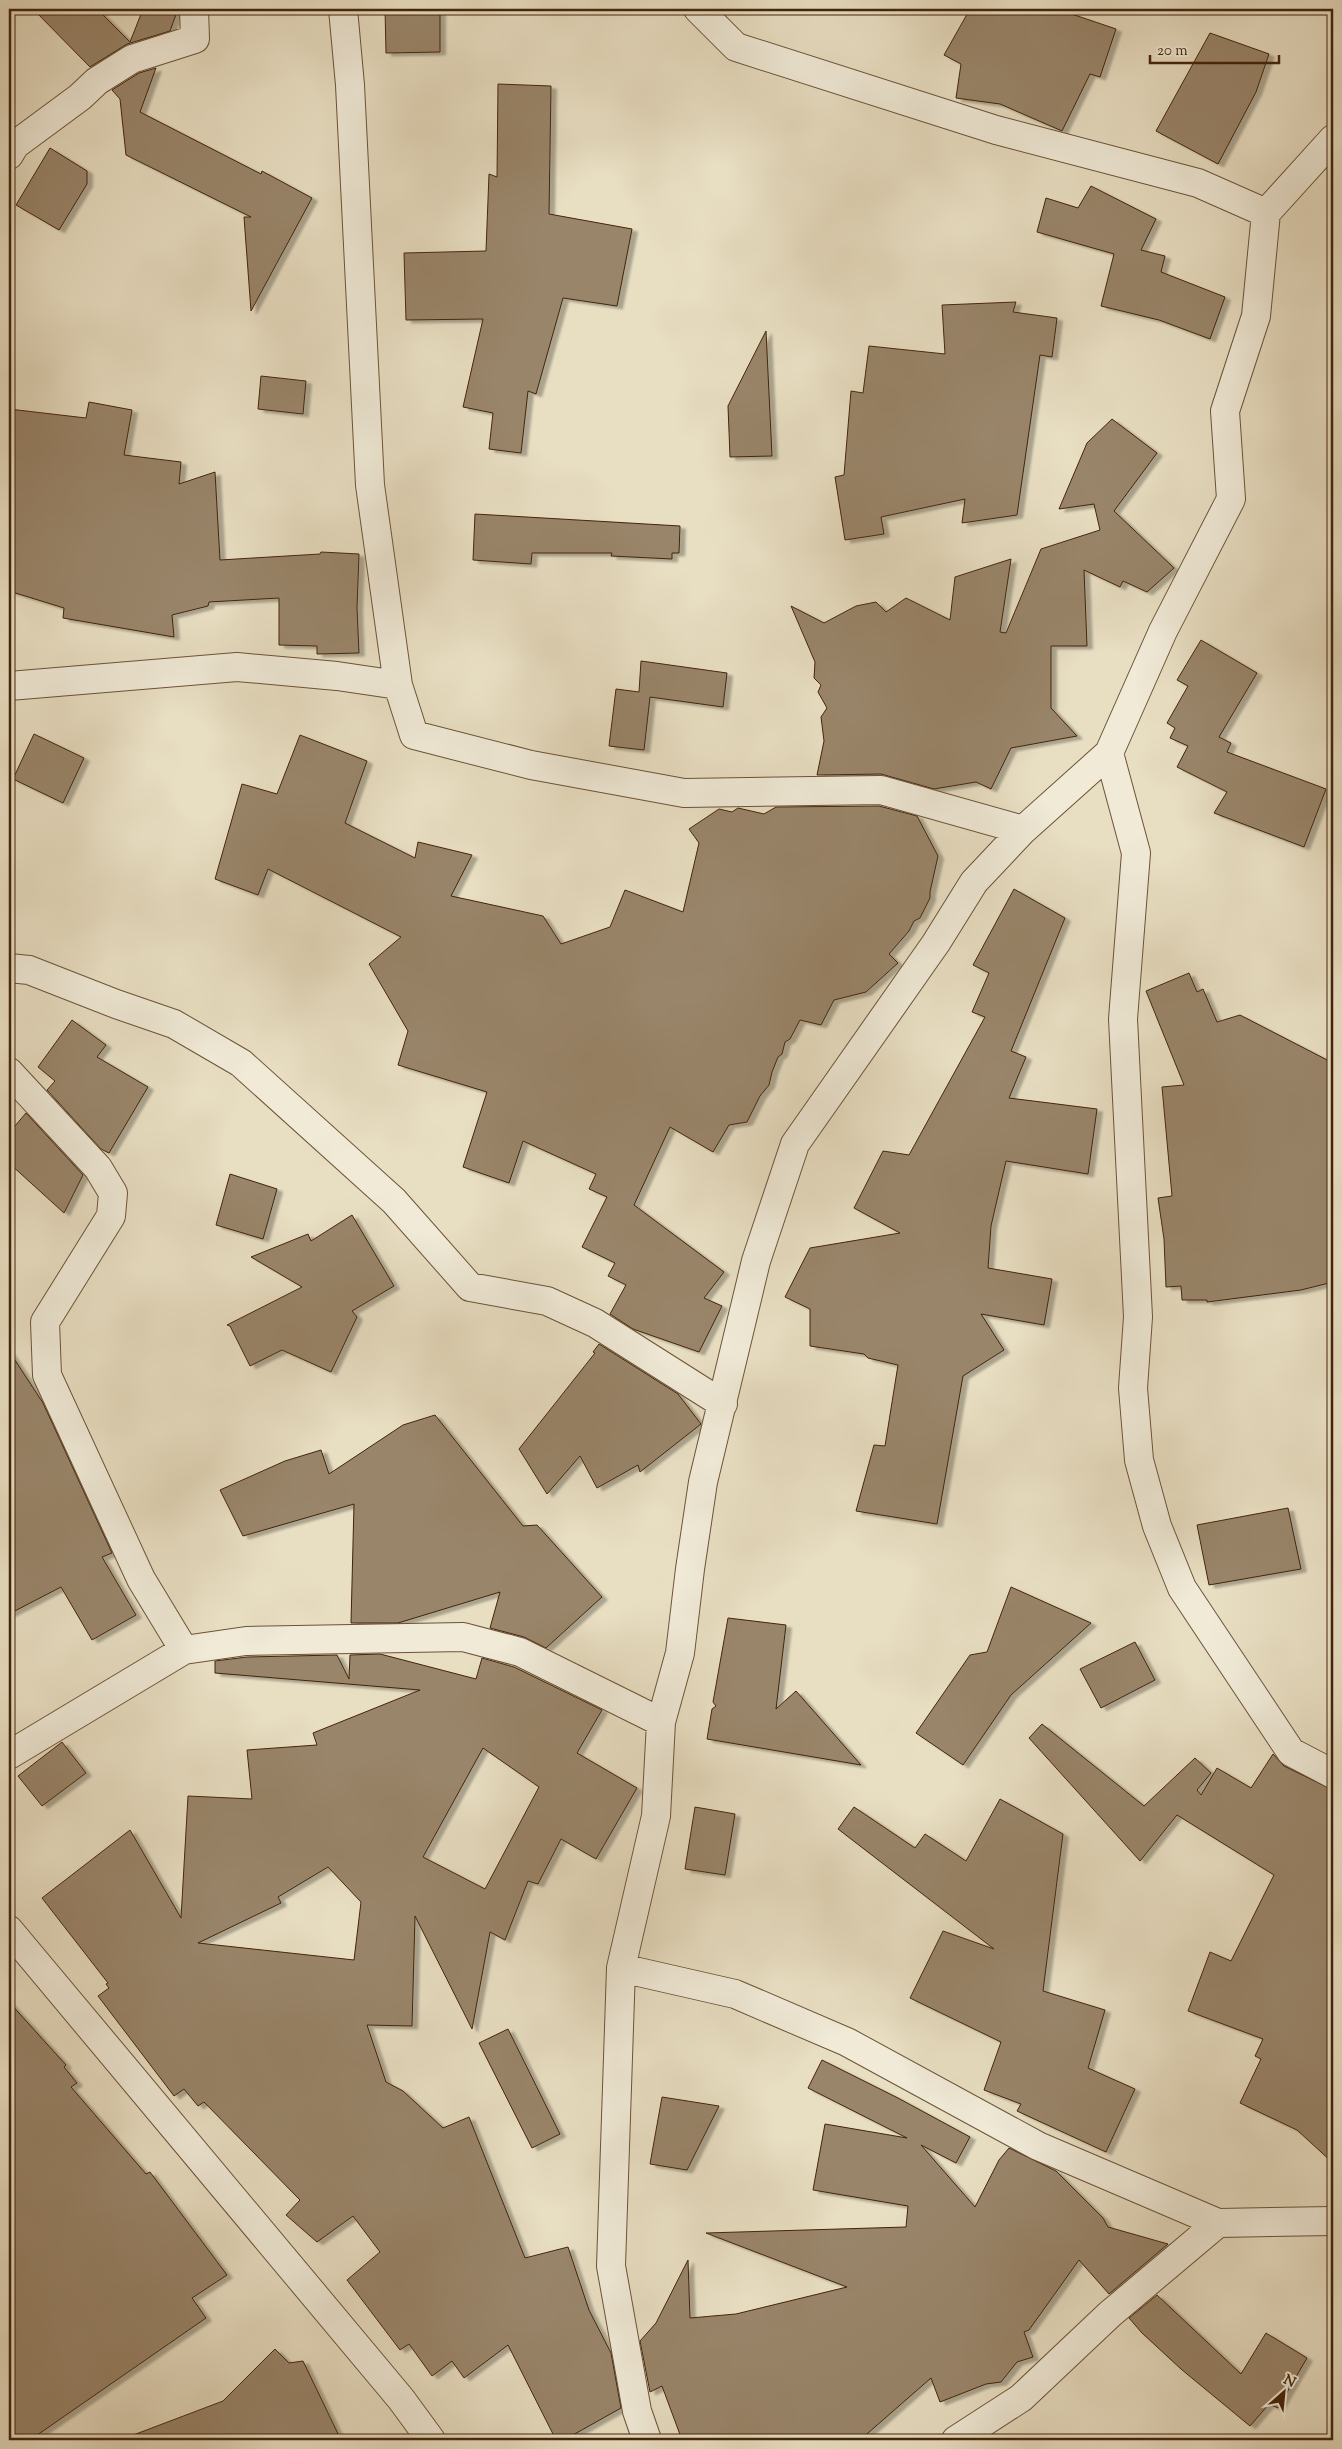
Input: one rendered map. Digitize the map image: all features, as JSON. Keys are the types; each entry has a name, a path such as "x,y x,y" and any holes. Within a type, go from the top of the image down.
{"street":[{"path":"11,146 80,97 97,81 132,59 195,38 194,9"},
{"path":"343,9 350,85 370,485 398,685 414,735 531,765 684,793 881,790 1023,830"},
{"path":"698,9 736,47 996,130 1198,183 1266,213"},
{"path":"647,2440 637,2411 611,2266 621,1968 656,1816 661,1722 680,1653 703,1482 756,1262 795,1144 936,943 974,882 1023,830 1110,753 1163,631 1231,499 1224,410 1256,316 1266,213 1333,139"},
{"path":"9,686 237,668 337,676 398,685"},
{"path":"1110,753 1136,853 1123,1019 1138,1317 1133,1388 1140,1460 1157,1526 1182,1588 1291,1752 1333,1774"},
{"path":"9,968 28,970 174,1024 241,1063 394,1201 470,1287 547,1301 595,1323 723,1404"},
{"path":"9,1072 98,1168 113,1193 111,1216 45,1322 47,1375 141,1579 184,1650"},
{"path":"9,1755 184,1650 246,1641 463,1637 520,1652 661,1722"},
{"path":"9,1930 401,2399 430,2440"},
{"path":"621,1968 735,1994 847,2042 1038,2146 1218,2223 1333,2221"},
{"path":"956,2440 1021,2398 1110,2314 1218,2223"}],"building":[{"path":"33,9 97,9 130,42 143,9 178,9 170,31 127,44 90,67"},
{"path":"385,9 440,9 440,52 386,53"},
{"path":"970,9 1057,9 1116,29 1100,77 1090,74 1062,131 1000,104 956,98 961,64 944,55"},
{"path":"1210,33 1269,54 1256,92 1218,164 1156,131"},
{"path":"156,68 140,112 261,174 262,171 312,198 251,311 244,217 251,217 126,155 120,99 112,90 139,73"},
{"path":"498,84 551,86 549,214 632,229 617,306 563,298 536,394 528,391 521,453 489,449 493,413 463,407 483,319 406,320 404,253 486,251 489,174 497,177"},
{"path":"50,148 87,171 87,184 59,230 16,205"},
{"path":"1091,186 1156,219 1141,250 1165,256 1161,272 1225,297 1210,339 1159,320 1101,306 1114,254 1037,232 1046,198 1078,208"},
{"path":"1016,302 1013,312 1057,318 1052,357 1040,355 1017,515 962,523 965,499 881,517 884,534 845,540 835,477 844,475 851,391 863,393 869,346 945,354 942,305"},
{"path":"766,331 772,456 730,457 728,406"},
{"path":"261,376 306,381 303,414 258,409"},
{"path":"89,402 132,410 124,455 181,462 179,484 215,472 220,560 320,554 321,552 359,554 357,608 359,653 317,654 317,646 279,645 279,598 209,602 208,606 172,615 174,637 63,618 64,608 9,591 9,409 86,418"},
{"path":"1112,419 1157,453 1114,511 1174,568 1147,592 1123,581 1120,587 1084,570 1087,646 1051,646 1051,708 1077,736 1011,748 991,789 976,782 934,789 881,774 817,775 824,741 821,717 827,708 818,692 821,685 814,678 815,662 791,606 824,623 856,606 876,602 886,612 906,598 950,620 955,577 1011,559 1000,632 1006,633 1041,549 1100,530 1094,504 1059,509 1087,443"},
{"path":"475,514 680,526 679,553 672,553 672,559 611,556 612,553 532,553 531,564 473,560"},
{"path":"1201,640 1257,673 1219,737 1231,743 1227,752 1326,789 1304,847 1214,813 1227,792 1177,767 1188,746 1170,738 1175,728 1167,723 1188,686 1177,680"},
{"path":"641,661 727,673 723,707 650,697 644,750 609,746 616,689 639,692"},
{"path":"34,734 84,758 63,803 13,779"},
{"path":"300,735 367,761 345,823 415,858 418,842 472,855 451,896 543,916 561,944 610,927 625,890 683,912 699,843 689,829 719,809 732,812 738,808 764,814 776,807 879,806 917,816 938,856 930,898 920,918 914,921 909,931 889,954 898,963 866,992 834,1000 821,1025 800,1020 790,1039 785,1042 782,1054 778,1057 772,1072 769,1085 760,1096 747,1122 729,1125 713,1152 670,1127 634,1205 724,1272 704,1298 722,1306 699,1352 633,1329 610,1314 626,1285 608,1276 615,1263 582,1247 607,1197 589,1189 596,1174 523,1141 509,1183 463,1167 487,1092 398,1065 408,1031 369,964 401,937 268,869 258,895 215,879 242,784 277,794"},
{"path":"1014,889 1065,918 1011,1051 1026,1057 1009,1098 1097,1109 1088,1174 1006,1161 991,1226 988,1268 1052,1279 1044,1325 981,1314 1004,1350 963,1376 937,1524 856,1511 874,1445 885,1446 898,1365 868,1358 864,1354 810,1346 810,1309 785,1297 810,1248 900,1233 854,1208 883,1151 909,1155 985,1017 972,1012 989,973 973,965"},
{"path":"1189,973 1197,992 1203,989 1217,1022 1240,1015 1333,1063 1333,1282 1301,1290 1207,1302 1207,1300 1182,1300 1181,1286 1166,1287 1164,1239 1158,1198 1172,1196 1162,1087 1184,1085 1146,991"},
{"path":"72,1020 106,1045 97,1057 148,1087 109,1153 101,1149 47,1090 55,1081 38,1067"},
{"path":"26,1113 83,1175 64,1213 9,1163 9,1133"},
{"path":"230,1174 277,1189 263,1239 216,1225"},
{"path":"352,1215 394,1286 352,1311 357,1317 331,1372 282,1350 250,1366 230,1326 227,1325 302,1287 251,1257 308,1234 311,1241"},
{"path":"599,1344 678,1394 701,1424 640,1472 638,1465 597,1488 580,1456 547,1494 519,1449 595,1353 593,1352"},
{"path":"9,1351 43,1403 112,1553 102,1557 136,1615 92,1640 61,1587 9,1614"},
{"path":"435,1415 523,1526 537,1525 602,1597 546,1648 524,1637 490,1628 500,1592 398,1623 351,1623 354,1504 243,1536 220,1490 285,1461 321,1450 329,1474 403,1425"},
{"path":"1288,1508 1301,1569 1209,1585 1197,1525"},
{"path":"1011,1587 1091,1623 1011,1695 963,1765 916,1733 970,1655 987,1652"},
{"path":"728,1618 786,1625 776,1709 796,1691 861,1765 707,1739 712,1709 716,1706 713,1702"},
{"path":"1135,1642 1155,1680 1101,1708 1080,1669"},
{"path":"380,1654 476,1679 482,1658 514,1667 602,1710 577,1753 637,1788 596,1859 561,1839 538,1884 528,1881 505,1940 490,1932 472,2029 415,1916 412,2026 367,2025 386,2082 403,2091 443,2128 469,2117 525,2258 568,2247 589,2310 611,2353 621,2408 564,2440 553,2440 555,2438 508,2345 464,2378 452,2361 432,2376 409,2344 400,2350 347,2280 380,2252 353,2216 317,2242 286,2215 300,2200 204,2102 198,2106 184,2089 174,2096 98,1996 109,1988 106,1984 108,1983 42,1898 130,1830 181,1918 188,1796 252,1799 247,1750 317,1745 313,1733 420,1690 215,1673 215,1661 247,1657 337,1655 349,1679 350,1655","holes":["483,1748 539,1787 485,1889 423,1857","328,1867 361,1902 354,1960 198,1943 281,1903 278,1897"]},
{"path":"1042,1724 1144,1806 1195,1758 1211,1773 1197,1790 1201,1795 1217,1768 1251,1788 1273,1754 1284,1766 1333,1790 1333,2163 1297,2130 1240,2103 1261,2059 1255,2056 1263,2039 1188,2011 1210,1952 1231,1961 1274,1875 1177,1815 1140,1861 1029,1738"},
{"path":"62,1742 86,1773 42,1806 18,1776"},
{"path":"1000,1799 1063,1834 1043,1991 1105,2010 1088,2068 1135,2089 1106,2152 1017,2111 1021,2104 984,2090 1001,2042 910,1998 943,1931 994,1949 838,1829 854,1807 915,1848 925,1834 966,1861"},
{"path":"695,1807 735,1814 725,1875 685,1869"},
{"path":"9,2002 66,2065 64,2067 77,2083 71,2087 146,2174 150,2172 227,2275 192,2298 206,2318 30,2440 9,2440"},
{"path":"508,2029 560,2134 532,2148 479,2043"},
{"path":"822,2060 970,2137 956,2163 921,2145 975,2207 999,2160 1009,2148 1056,2171 1103,2218 1108,2227 1168,2244 1109,2294 1079,2260 1029,2330 1024,2332 1033,2357 1017,2362 1001,2382 986,2384 940,2402 931,2378 860,2440 682,2440 662,2386 650,2392 640,2341 656,2323 688,2260 690,2318 736,2314 847,2287 706,2233 906,2227 908,2206 813,2190 825,2124 907,2138 808,2088"},
{"path":"662,2097 719,2106 687,2170 650,2164"},
{"path":"1157,2295 1241,2374 1266,2333 1307,2358 1278,2408 1269,2404 1250,2426 1181,2369 1142,2333 1129,2318"},
{"path":"275,2349 289,2363 303,2361 341,2440 128,2440 128,2437 223,2401"}]}
